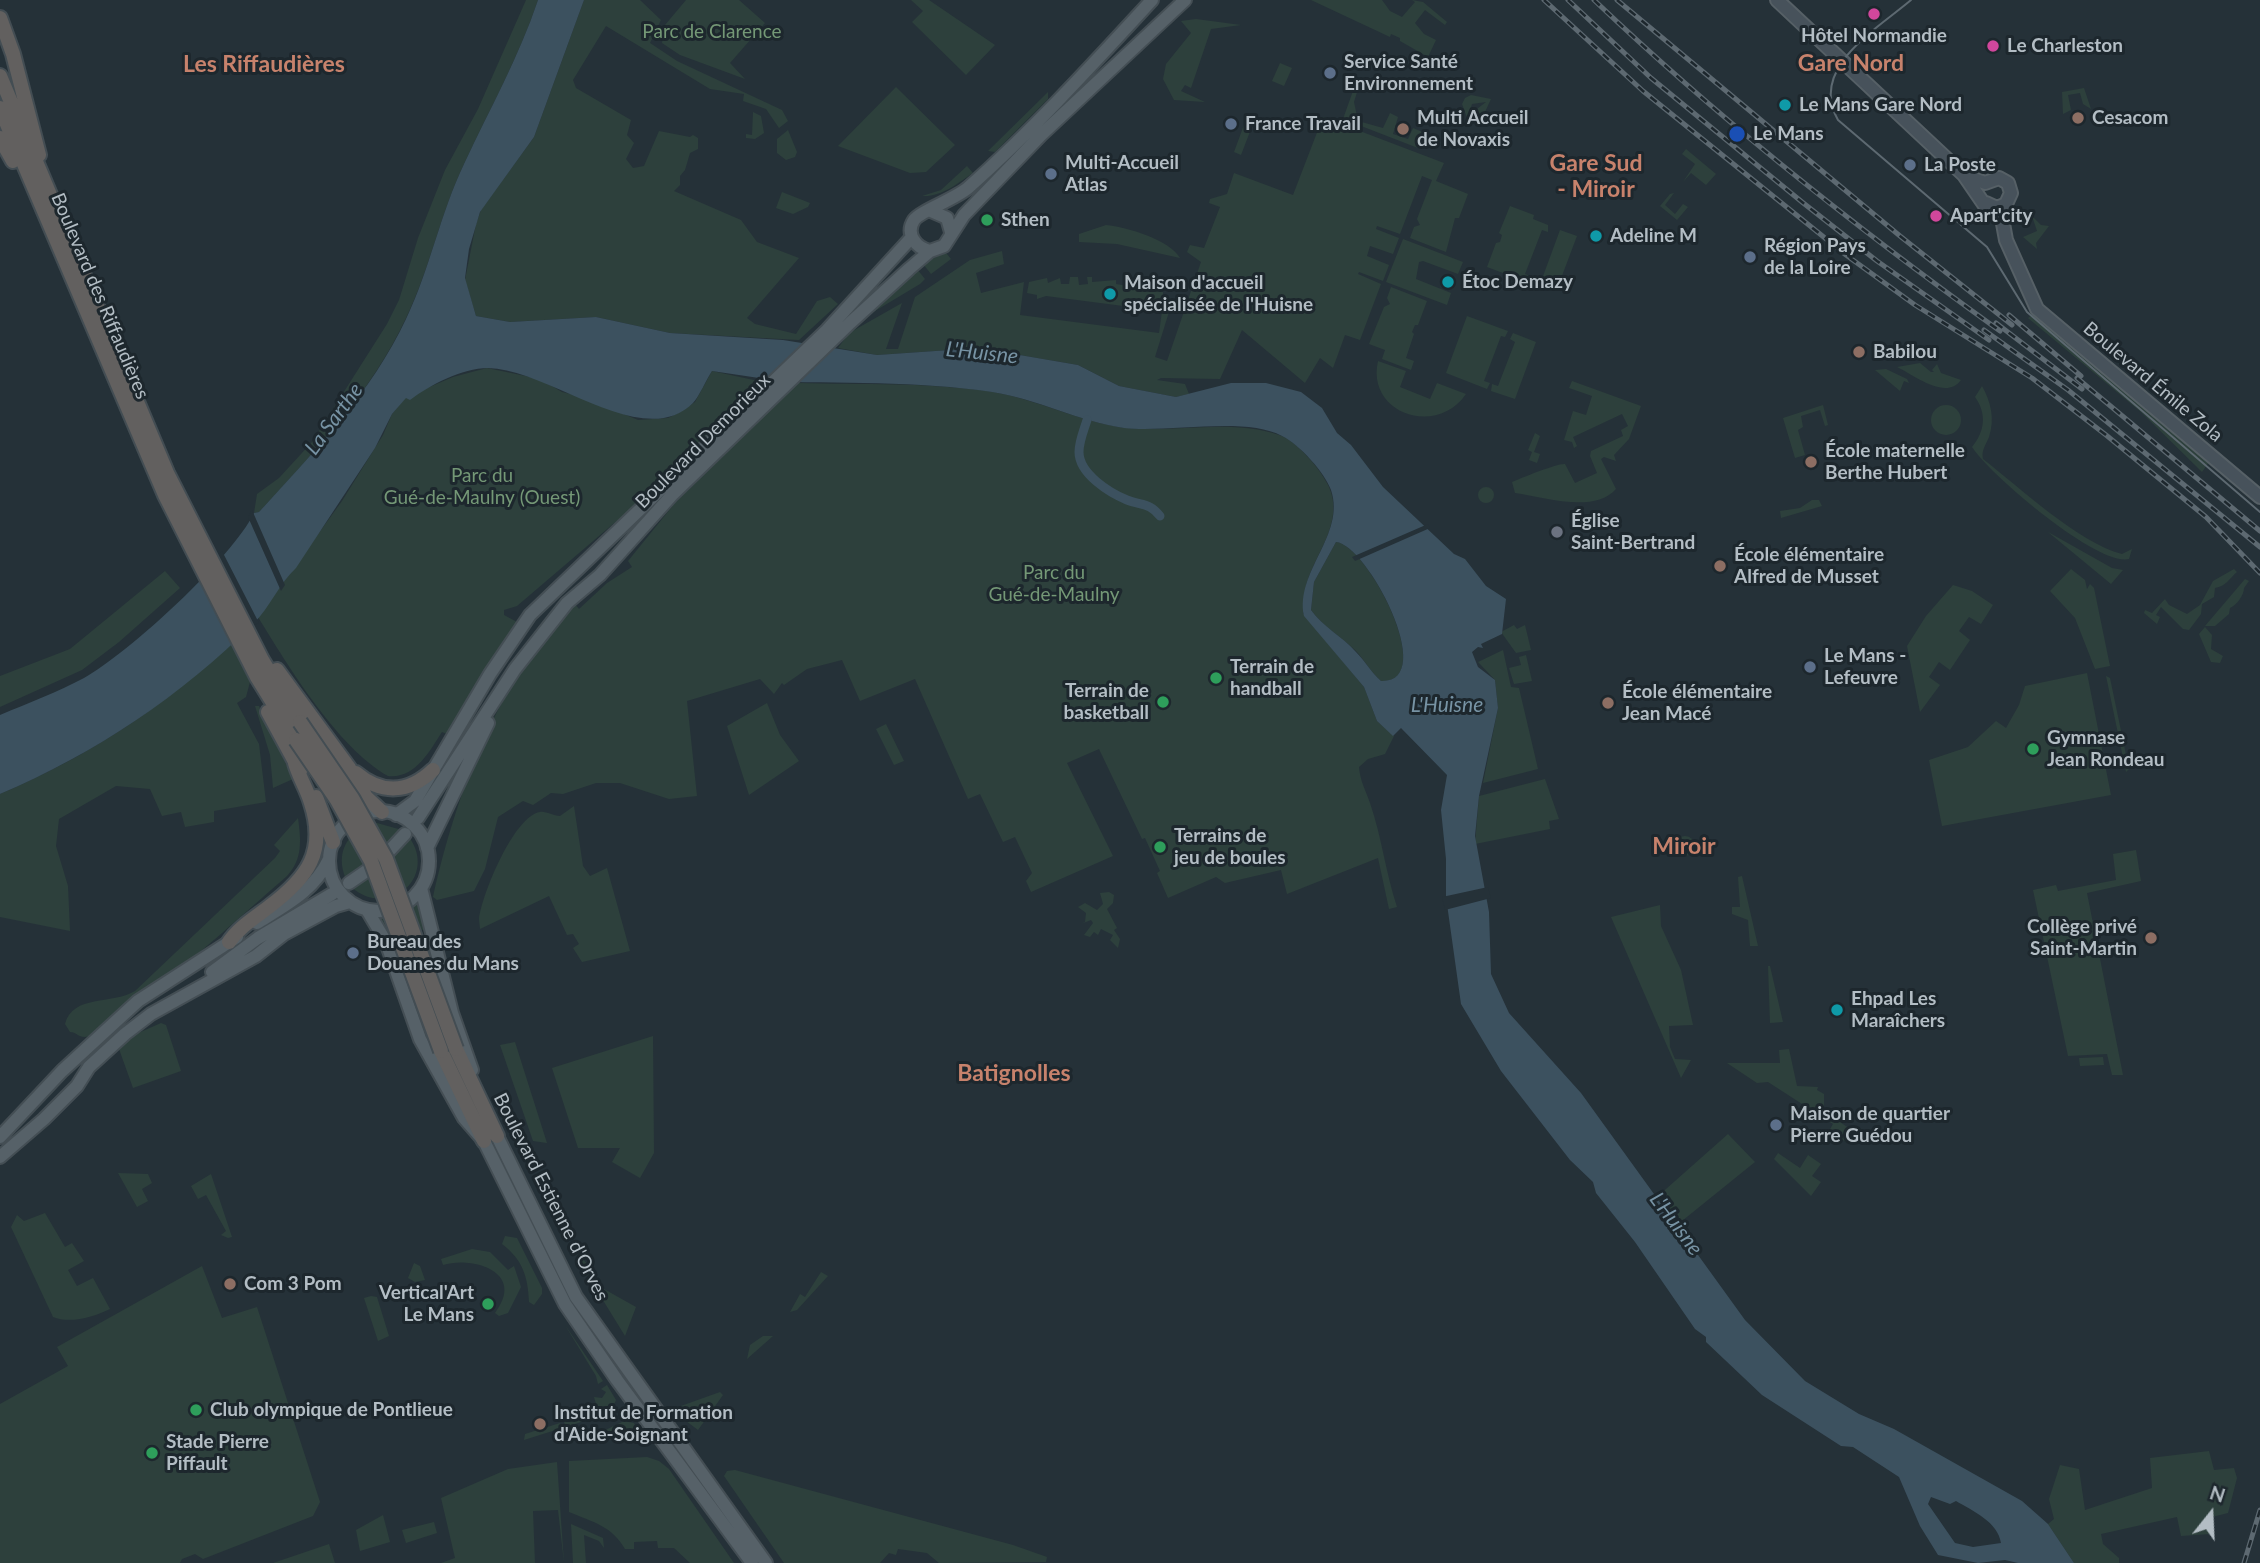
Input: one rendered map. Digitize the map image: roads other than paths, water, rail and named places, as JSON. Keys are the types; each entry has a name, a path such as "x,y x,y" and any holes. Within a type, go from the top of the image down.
{"highway":[{"path":"0,18 34,130 40,189"},
{"name":"Boulevard des Riffaudières","path":"0,76 4,108 169,489 252,654"},
{"path":"0,138 40,189"},
{"path":"252,654 277,697 296,740 337,800 371,861 448,1050"},
{"path":"252,654 263,674"},
{"path":"277,697 300,722 352,798 386,859 448,1050"},
{"path":"229,942 241,928 299,883 313,857 317,837 313,811 295,762 277,697"},
{"path":"277,697 349,768 374,786 394,789 410,787 433,770"},
{"path":"295,762 325,816 333,842"},
{"path":"349,768 366,797 389,813"},
{"name":"Boulevard Estienne d'Orves","path":"448,1050 490,1120 490,1138"},
{"name":"Boulevard Estienne d'Orves","path":"448,1050 490,1138"}],"main road":[{"name":"Boulevard Demorieux","path":"478,717 567,603 608,567 912,237 914,220 921,213 931,211 965,190 988,170 1152,0"},
{"name":"Boulevard Demorieux","path":"478,717 522,626 602,543 930,251 944,246 951,232 1041,135 1185,0"},
{"path":"1777,0 1964,175 1970,186 1984,200 2006,240"},
{"path":"1964,175 1985,183 1997,178 2009,186 2009,200 2000,207"},
{"path":"1984,200 1985,183"},
{"path":"1984,200 2000,207"},
{"path":"2000,207 2006,240"},
{"path":"931,211 947,218 951,232"},
{"path":"912,237 918,246 930,251"},
{"name":"Boulevard Émile Zola","path":"2006,240 2040,313 2260,497"},
{"path":"418,818 478,717"},
{"path":"329,859 334,883 350,902 367,910 396,908 412,898 421,888 428,869 427,848 466,739 478,717"},
{"path":"0,1137 62,1071 138,1001 308,890 319,878 329,859 333,842 353,819 389,813 415,801 433,770 466,739"},
{"path":"389,813 416,829 427,848"},
{"path":"349,883 378,863 405,834"},
{"path":"421,888 452,1013 490,1120"},
{"path":"179,974 258,938 332,894"},
{"path":"0,1157 44,1119 98,1059 151,1014 244,962 284,934 335,906 350,902"},
{"path":"367,910 386,942 420,1039 464,1118 490,1138"},
{"path":"151,1014 156,1006 217,969 258,938"},
{"path":"217,969 244,962"},
{"name":"Boulevard Estienne d'Orves","path":"490,1138 565,1304 617,1380 752,1563"},
{"name":"Boulevard Estienne d'Orves","path":"490,1138 576,1297 766,1563"}],"water":[{"name":"L'Huisne","path":"538,0 584,0 534,137 480,212 469,249 465,278 476,316 510,322 596,317 670,333 783,340 877,355 979,348 1078,365 1119,386 1176,397 1231,383 1266,383 1301,392 1322,408 1337,433 1351,445 1383,487 1454,554 1465,559 1486,586 1506,599 1502,634 1481,644 1483,648 1478,647 1472,652 1478,667 1495,680 1498,708 1479,796 1475,836 1489,912 1491,974 1509,1013 1581,1093 1745,1320 1805,1381 1859,1414 1894,1429 2022,1501 2048,1524 2074,1563 2018,1563 2005,1560 1978,1563 1938,1555 1920,1526 1899,1477 1853,1447 1841,1446 1762,1395 1706,1342 1706,1337 1695,1329 1635,1242 1596,1193 1593,1182 1570,1160 1501,1071 1461,1004 1446,897 1446,859 1441,810 1447,775 1401,728 1393,736 1377,721 1364,687 1304,616 1303,600 1307,584 1332,522 1334,506 1331,490 1303,452 1289,440 1267,430 1228,426 1124,428 1009,395 964,388 907,384 764,382 759,378 712,371 693,403 672,416 649,419 595,405 513,372 488,368 457,374 410,400 406,398 392,414 375,448 296,568 260,617 226,650 136,720 70,760 0,794 0,715 84,678 152,627 224,554 254,513 259,512 359,397 406,319 456,183","holes":["1336,542 1349,549 1364,565 1392,613 1401,638 1403,660 1397,676 1381,681 1351,646 1311,610 1314,582","1931,1497 1950,1504 1956,1501 1977,1513 1995,1529 2001,1543 1973,1547 1955,1543 1928,1504"]}],"waterway":[{"path":"1087,420 1079,448 1084,468 1112,493 1149,506 1160,516"}],"tunnel":[{"path":"405,834 418,818"},
{"path":"332,894 349,883"}],"tram line":[{"path":"1911,0 1865,37 1839,67 1832,83 1831,101 1838,120 1987,247 2027,312 2260,512"}],"railway":[{"path":"1544,0 1643,91 1846,255 1915,305 2032,378 2106,435 2206,517 2260,573"},
{"path":"1568,0 1651,78 1802,202 1877,261 1989,340"},
{"path":"1594,0 1642,45 1791,173 2000,331"},
{"path":"1617,0 1900,236 2012,325"},
{"path":"2009,315 2081,376"},
{"path":"1996,323 2082,389"},
{"path":"1984,330 2068,390 2260,547"},
{"path":"2077,378 2260,531"},
{"path":"2244,1563 2260,1510"}],"place":[{"name":"Hôtel Normandie","path":"1874,14"},
{"name":"Le Charleston","path":"1993,46"},
{"name":"Service Santé Environnement","path":"1330,73"},
{"name":"Le Mans Gare Nord","path":"1785,105"},
{"name":"Cesacom","path":"2078,118"},
{"name":"France Travail","path":"1231,124"},
{"name":"Multi Accueil de Novaxis","path":"1403,129"},
{"name":"Le Mans","path":"1737,134"},
{"name":"La Poste","path":"1910,165"},
{"name":"Multi-Accueil Atlas","path":"1051,174"},
{"name":"Apart'city","path":"1936,216"},
{"name":"Sthen","path":"987,220"},
{"name":"Adeline M","path":"1596,236"},
{"name":"Région Pays de la Loire","path":"1750,257"},
{"name":"Étoc Demazy","path":"1448,282"},
{"name":"Maison d'accueil spécialisée de l'Huisne","path":"1110,294"},
{"name":"Babilou","path":"1859,352"},
{"name":"École maternelle Berthe Hubert","path":"1811,462"},
{"name":"Église Saint-Bertrand","path":"1557,532"},
{"name":"École élémentaire Alfred de Musset","path":"1720,566"},
{"name":"Le Mans - Lefeuvre","path":"1810,667"},
{"name":"Terrain de handball","path":"1216,678"},
{"name":"Terrain de basketball","path":"1163,702"},
{"name":"École élémentaire Jean Macé","path":"1608,703"},
{"name":"Gymnase Jean Rondeau","path":"2033,749"},
{"name":"Terrains de jeu de boules","path":"1160,847"},
{"name":"Collège privé Saint-Martin","path":"2151,938"},
{"name":"Bureau des Douanes du Mans","path":"353,953"},
{"name":"Ehpad Les Maraîchers","path":"1837,1010"},
{"name":"Maison de quartier Pierre Guédou","path":"1776,1125"},
{"name":"Com 3 Pom","path":"230,1284"},
{"name":"Vertical'Art Le Mans","path":"488,1304"},
{"name":"Club olympique de Pontlieue","path":"196,1410"},
{"name":"Institut de Formation d'Aide-Soignant","path":"540,1424"},
{"name":"Stade Pierre Piffault","path":"152,1453"}],"district":[{"name":"Gare Nord","path":"1851,64"},
{"name":"Les Riffaudières","path":"264,65"},
{"name":"Gare Sud - Miroir","path":"1596,177"},
{"name":"Miroir","path":"1684,847"},
{"name":"Batignolles","path":"1014,1074"}],"park label":[{"name":"Parc de Clarence","path":"712,32"},
{"name":"Parc du Gué-de-Maulny (Ouest)","path":"482,487"},
{"name":"Parc du Gué-de-Maulny","path":"1054,584"}],"water label":[{"name":"La Sarthe","path":"334,419"}]}
